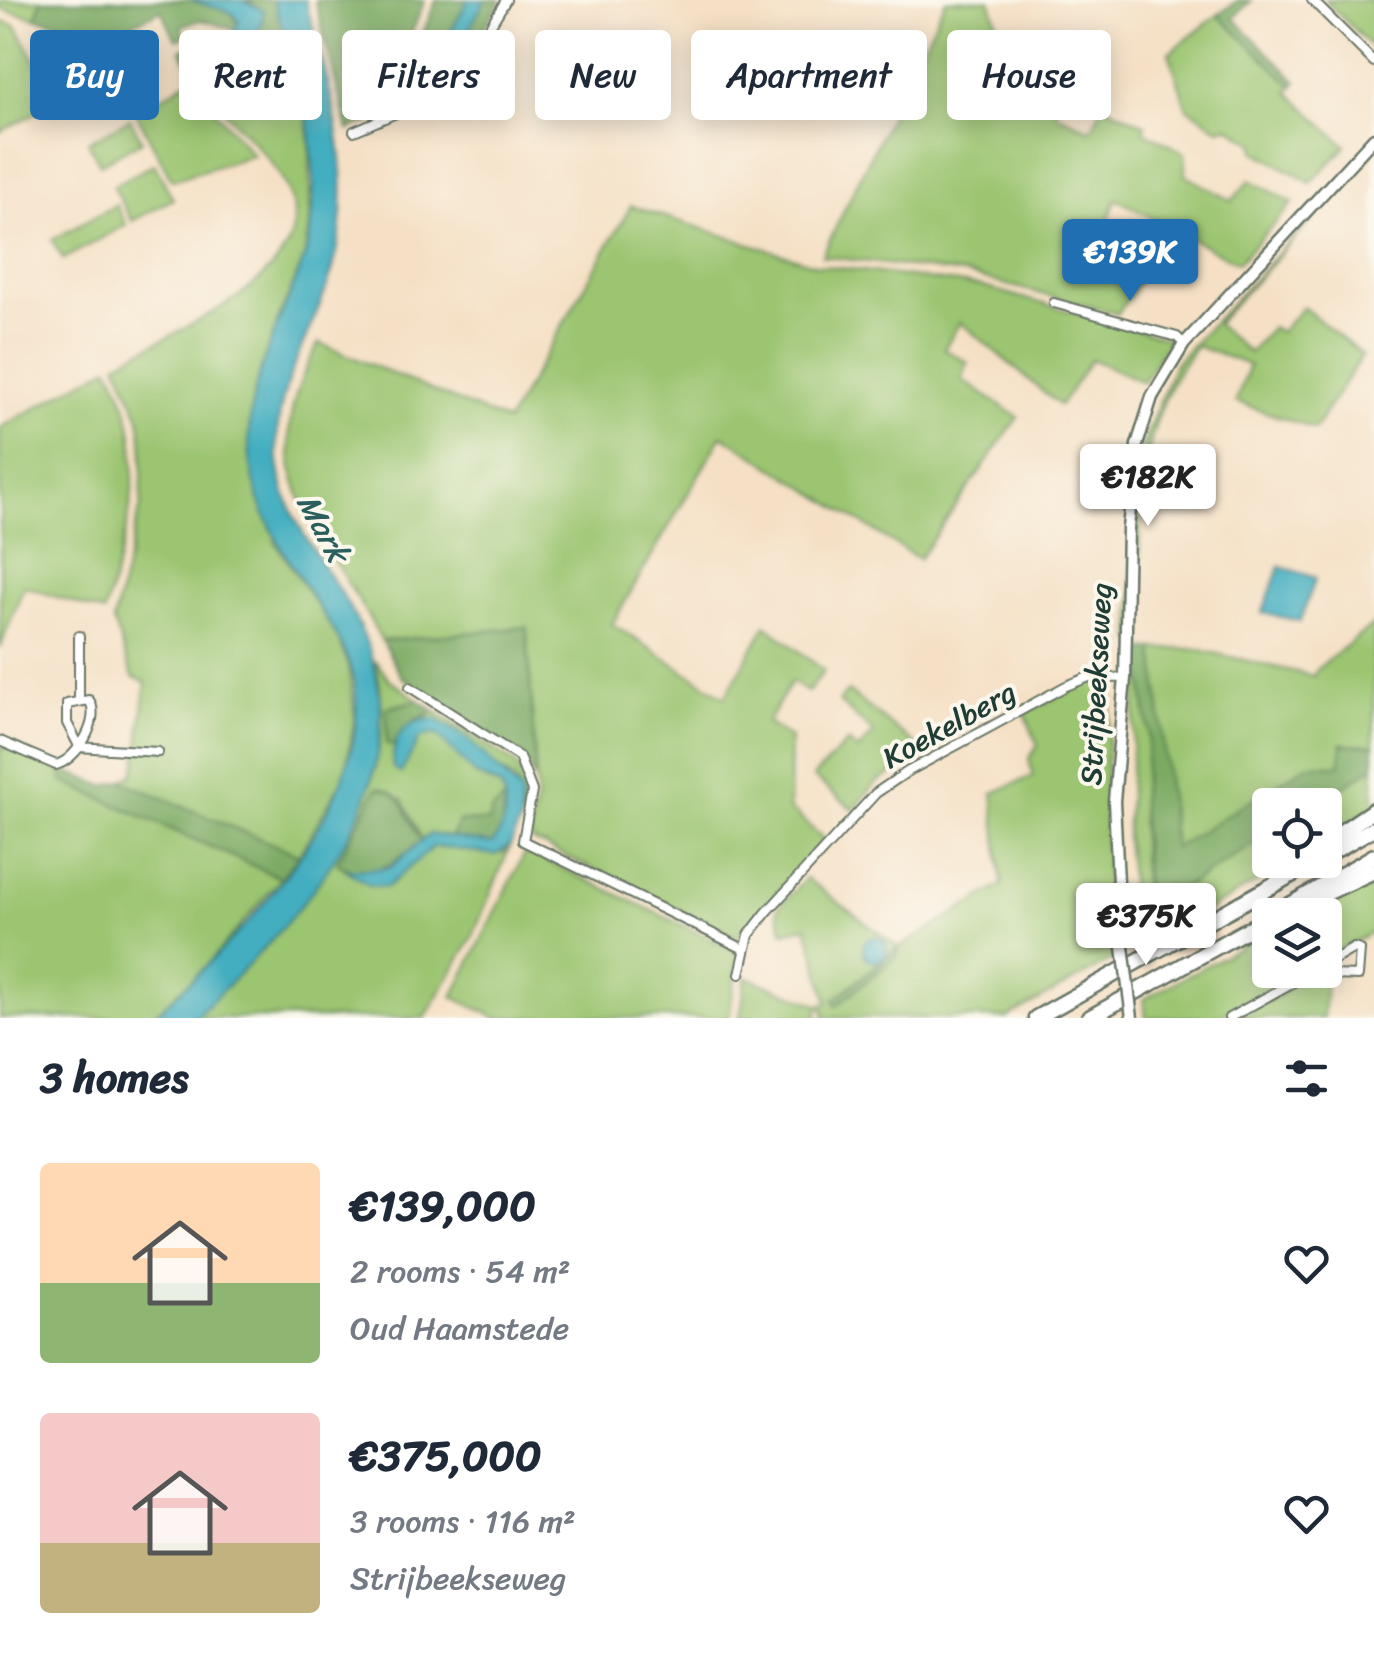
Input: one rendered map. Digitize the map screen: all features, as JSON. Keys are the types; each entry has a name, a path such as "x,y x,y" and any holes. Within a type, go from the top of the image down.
{"highway":[{"path":"1342,832 1374,810"},
{"path":"1342,846 1374,828"},
{"path":"1303,898 1374,856"},
{"path":"1323,898 1374,871"},
{"path":"1264,890 1278,878"},
{"path":"1036,1018 1286,878"},
{"path":"1090,1018 1252,927"}],"main road":[{"name":"Strijbeekseweg","path":"1132,1018 1120,923 1114,800 1125,678 1128,528 1137,445 1152,397 1184,344 1374,138"}],"street":[{"path":"354,131 408,108 438,112 506,0"},
{"path":"1312,0 1374,62"},
{"path":"1054,303 1177,337 1184,344"},
{"path":"79,636 79,700"},
{"name":"Koekelberg","path":"740,974 749,936 795,880 893,781 1066,686 1090,677 1125,678"},
{"path":"410,686 519,758 532,791 523,841 744,949"},
{"path":"0,741 56,765 66,762 79,746 91,724 92,701 70,701 66,710 79,746"},
{"path":"79,746 158,752"},
{"path":"1342,955 1354,948 1360,950 1358,976 1342,975"},
{"path":"1229,1018 1283,988"}],"green space":[{"path":"0,0 42,0 35,18 0,9"},
{"path":"42,0 190,0 231,12 239,25 235,30 202,20 181,26 176,40 161,10 120,30 93,30 35,18"},
{"path":"242,0 273,0 283,30 259,30 263,22 252,2"},
{"path":"315,0 425,0 413,30 342,30 342,106"},
{"path":"436,0 468,0 452,30 424,30"},
{"path":"485,0 501,0 483,30 468,30"},
{"path":"946,0 990,0 1000,30 947,30 947,120 1070,120 1091,130 1096,120 1111,120 1111,109 1146,125 1144,131 1185,153 1185,175 1232,201 1250,180 1293,203 1238,263 1116,199 1100,243 1148,267 1118,314 966,274 822,256 888,120 927,120 927,39"},
{"path":"1238,0 1251,1 1233,18 1297,81 1293,86 1218,15"},
{"path":"1325,0 1374,0 1374,50"},
{"path":"1218,15 1293,86 1288,92 1346,146 1311,183 1255,151 1256,144 1228,126 1220,129 1187,108 1169,53"},
{"path":"0,23 16,26 30,51 30,116 0,132"},
{"path":"179,86 179,120 223,120 253,155 172,180 140,120 159,120 159,99"},
{"path":"128,120 142,141 100,164 88,142"},
{"path":"233,120 307,120 310,219 304,259 276,325 275,542 339,639 349,668 355,717 345,775 299,855 122,781 133,774 137,763 146,682 133,677 113,622 141,505 143,449 140,418 117,363 233,300 260,279 281,255 293,230 292,202 271,162"},
{"path":"345,120 376,120 348,130"},
{"path":"1374,152 1216,324 1249,353 1272,327 1280,332 1303,307 1362,355 1315,429 1236,402 1249,365 1196,346 1174,378 1149,449 1140,525 1139,641 1132,641 1134,520 1143,444 1175,363"},
{"path":"154,164 173,199 132,221 113,186"},
{"path":"116,205 126,225 63,259 52,240"},
{"path":"631,206 817,265 980,286 1170,339 1143,382 1091,359 1060,406 960,322 944,349 968,362 962,380 1018,417 919,559 722,435 612,624 725,697 766,625 824,671 808,692 791,682 767,723 790,738 789,808 825,840 738,938 533,841 530,832 537,799 527,627 382,641 318,533 301,500 291,466 290,429 298,388 319,343 507,422"},
{"path":"109,367 123,397 134,458 128,520 104,613 24,586 0,648 0,428"},
{"path":"1374,624 1374,745 1342,744 1341,765 1308,765 1271,788 1252,788 1252,800 1174,849 1154,649 1196,649 1314,676 1317,669"},
{"path":"527,627 536,781 521,755 402,677 382,641"},
{"path":"1154,649 1174,848 1252,800 1252,845 1180,889 1168,892 1166,885 1146,894 1141,799 1149,736 1139,651"},
{"path":"1139,651 1149,736 1141,799 1143,890 1146,894 1167,885 1189,885 1252,845 1252,878 1264,878 1137,951 1126,837"},
{"path":"375,660 389,679 418,700 386,708 387,744 394,745 394,768 401,773 420,736 436,734 476,775 501,787 505,799 490,821 459,822 451,837 430,834 422,840 403,800 377,788 337,863 369,885 434,846 504,853 511,844 472,938 425,1018 194,1018 303,902 334,859 359,813 376,765 382,714"},
{"path":"1103,681 1113,686 1105,822 1115,958 1007,1018 824,1018 824,1008 818,1009 817,1018 740,1018 746,977 819,1005 828,1003 807,926 784,932 777,909 806,878 898,947 834,1000 898,956 899,948 1002,885 993,793 1033,776 1029,758 1038,746 1025,713 1082,684"},
{"path":"848,691 927,754 877,782 854,810 813,777 848,742 858,750 874,733 839,702"},
{"path":"418,700 435,711 415,720 394,745 387,745 386,708"},
{"path":"435,711 513,762 526,790 521,820 521,792 514,780 424,719"},
{"path":"1342,744 1374,745 1374,766 1341,788 1271,788 1308,765 1340,765"},
{"path":"0,745 62,770 62,781 281,878 208,964 151,1018 0,1018"},
{"path":"1374,766 1374,806 1342,829 1342,788"},
{"path":"62,770 105,786 122,781 299,855 281,878 62,781"},
{"path":"377,788 400,800 422,840 382,868 360,872 349,869 337,863"},
{"path":"505,799 501,833 492,844 451,837 458,822 490,821 491,812"},
{"path":"526,851 739,952 729,1018 497,1018 453,997"},
{"path":"1374,875 1374,931 1342,949 1342,898 1331,898"},
{"path":"1252,941 1252,988 1270,988 1216,1018 1146,1018 1144,999"},
{"path":"899,948 898,956 836,1006 834,1000"},
{"path":"1290,988 1325,988 1323,1018 1237,1018"}],"water":[{"path":"190,0 242,0 263,10 259,30 235,30 239,20 231,12"},
{"path":"273,0 305,0 313,30 283,30"},
{"path":"468,0 485,0 468,30 452,30"},
{"path":"322,61 342,167 340,234 333,268 283,399 278,422 279,470 293,513 351,610 375,669 381,727 371,782 349,835 317,885 278,932 194,1018 151,1018 228,944 306,847 335,794 353,741 355,688 337,637 266,517 251,463 249,433 255,388 303,261 312,221 307,120 322,120"},
{"path":"1280,566 1316,578 1300,621 1262,613"},
{"path":"436,719 468,739 521,792 521,820 511,844 496,855 434,846 387,887 369,885 347,870 389,868 430,834 492,844 500,831 505,809 501,787 476,775 436,734 420,737 401,773 393,768 394,748 402,732 416,722"},
{"path":"875,937 884,940 884,958 875,961 866,958 863,949 866,940"}],"water label":[{"name":"Mark","path":"323,528"}]}
